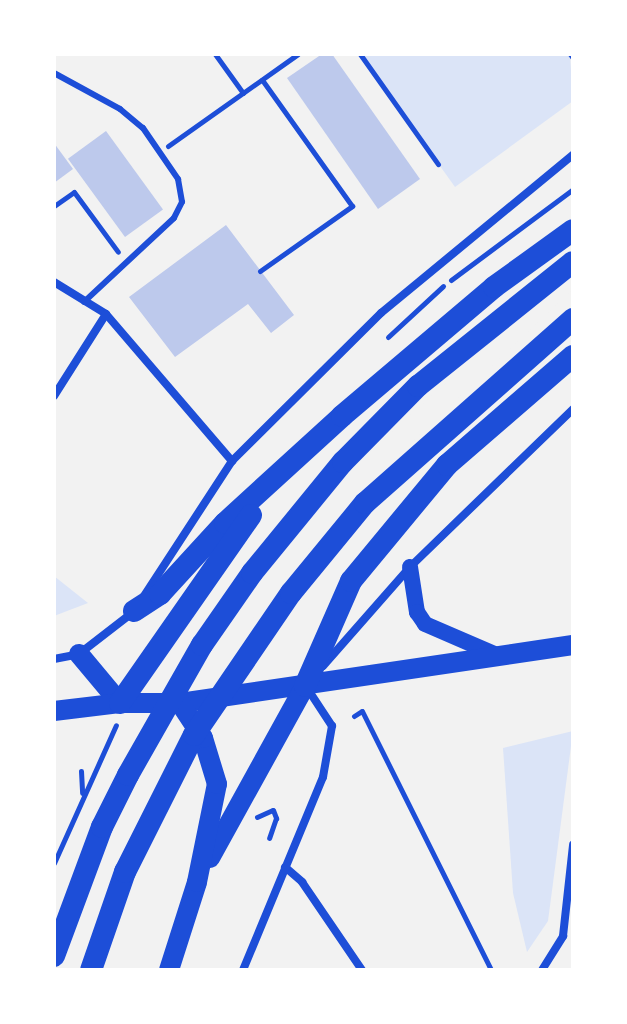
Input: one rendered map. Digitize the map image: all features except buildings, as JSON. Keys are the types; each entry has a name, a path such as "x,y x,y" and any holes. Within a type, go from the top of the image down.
{"highway":[{"path":"134,611 160,594 225,523 287,471 342,416 482,296 573,230"},
{"path":"54,956 102,827 128,775 202,645 252,573 343,462 408,396 573,262"},
{"path":"91,970 125,872 194,735 291,593 365,503 573,319"},
{"path":"305,686 351,581 447,465 531,387 573,356"},
{"path":"119,711 240,528 287,471"}],"main road":[{"path":"410,567 417,612 425,624 504,657"},
{"path":"63,710 119,711 573,645"},
{"path":"79,654 94,671 119,711"},
{"path":"197,882 305,686"},
{"path":"169,970 197,882 217,784 203,738 180,703"}],"street":[{"path":"54,659 79,654 134,611 232,461 381,313 573,155"},
{"path":"54,282 106,314 232,461"},
{"path":"54,396 106,314"},
{"path":"243,970 323,777 332,726 305,686 410,567 573,409"},
{"path":"542,970 563,936 573,845"},
{"path":"285,867 302,882 362,970"}],"lane":[{"path":"54,73 120,109 159,152 178,179 182,202 174,218 84,302"}],"path":[{"path":"215,54 243,93"},
{"path":"159,152 298,54"},
{"path":"360,54 438,164"},
{"path":"260,271 352,206 262,80"},
{"path":"388,337 447,283 573,189"},
{"path":"54,206 74,192 126,263"},
{"path":"54,863 119,711"},
{"path":"354,716 362,711 491,970"},
{"path":"81,771 82,794"},
{"path":"269,838 276,818 273,810"}],"shaded area":[{"path":"360,54 570,54 573,101 455,187"},
{"path":"54,576 88,603 54,616"},
{"path":"573,731 548,921 527,952 513,893 503,748"}],"pier":[{"path":"573,268 573,289 358,493 274,588 208,682 142,812 84,970 56,970 93,868 189,670 341,478"}]}
